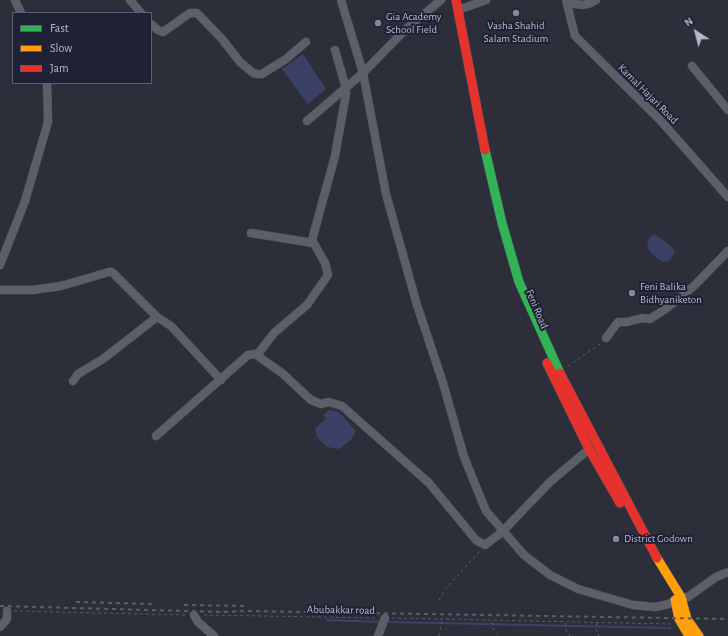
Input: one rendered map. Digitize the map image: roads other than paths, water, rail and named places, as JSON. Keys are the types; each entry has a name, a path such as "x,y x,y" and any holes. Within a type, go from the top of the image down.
{"main road":[{"name":"Feni Road","path":"451,0 488,196 507,268 553,377 589,449 678,599"},
{"path":"456,0 481,122 487,161 512,263 536,323 559,372 687,618 699,636"},
{"path":"678,599 681,624 689,636"}],"street":[{"path":"15,0 21,12"},
{"path":"130,0 140,12"},
{"path":"341,0 363,73 386,194 417,305 443,383 468,469 486,511 502,532 524,555 550,575 578,589 633,605 655,607 688,597 716,577 728,572"},
{"path":"307,121 363,73 406,29 441,0"},
{"path":"458,10 486,0"},
{"path":"567,1 582,5 591,4 596,0"},
{"name":"Kamal Hajari Road","path":"567,1 575,36 661,121 728,197"},
{"path":"152,25 163,32 190,13 197,13 222,39 240,62 253,73 257,74 262,74 306,42"},
{"path":"257,355 274,333 307,305 328,275 325,263 314,243 314,230 335,156 346,88 334,50"},
{"path":"692,66 728,110"},
{"path":"0,265 25,201 48,122 47,84"},
{"path":"251,232 314,243"},
{"path":"606,338 618,322 627,322 642,318 650,319 667,308 694,286 728,251"},
{"path":"0,290 32,290 61,286 112,272 157,316 172,326 221,380"},
{"path":"73,381 78,374 103,359 157,316"},
{"path":"156,436 248,355 255,354 282,373 312,400 321,404 329,402 342,406 429,484 476,540 485,545 502,532 550,482 589,449"},
{"path":"0,627 7,619 7,611"},
{"path":"194,615 198,622 214,636"},
{"path":"378,636 385,618"}],"water":[{"path":"303,54 326,89 308,104 282,69"},
{"path":"652,235 656,235 672,247 675,253 670,260 664,262 659,260 649,251 647,242"},
{"path":"329,410 339,412 356,431 351,440 339,449 327,447 317,437 315,428 326,419 323,415"}],"waterway":[{"path":"327,620 382,622"},
{"path":"386,622 671,628"}],"railway":[{"path":"76,602 154,604"},
{"path":"184,605 248,606"},
{"path":"0,606 224,612 244,611 728,619"}],"place":[{"name":"Vasha Shahid Salam Stadium","path":"516,13"},
{"name":"Gia Academy School Field","path":"378,23"},
{"name":"Feni Balika Bidhyaniketon","path":"632,293"},
{"name":"District Godown","path":"616,539"}]}
